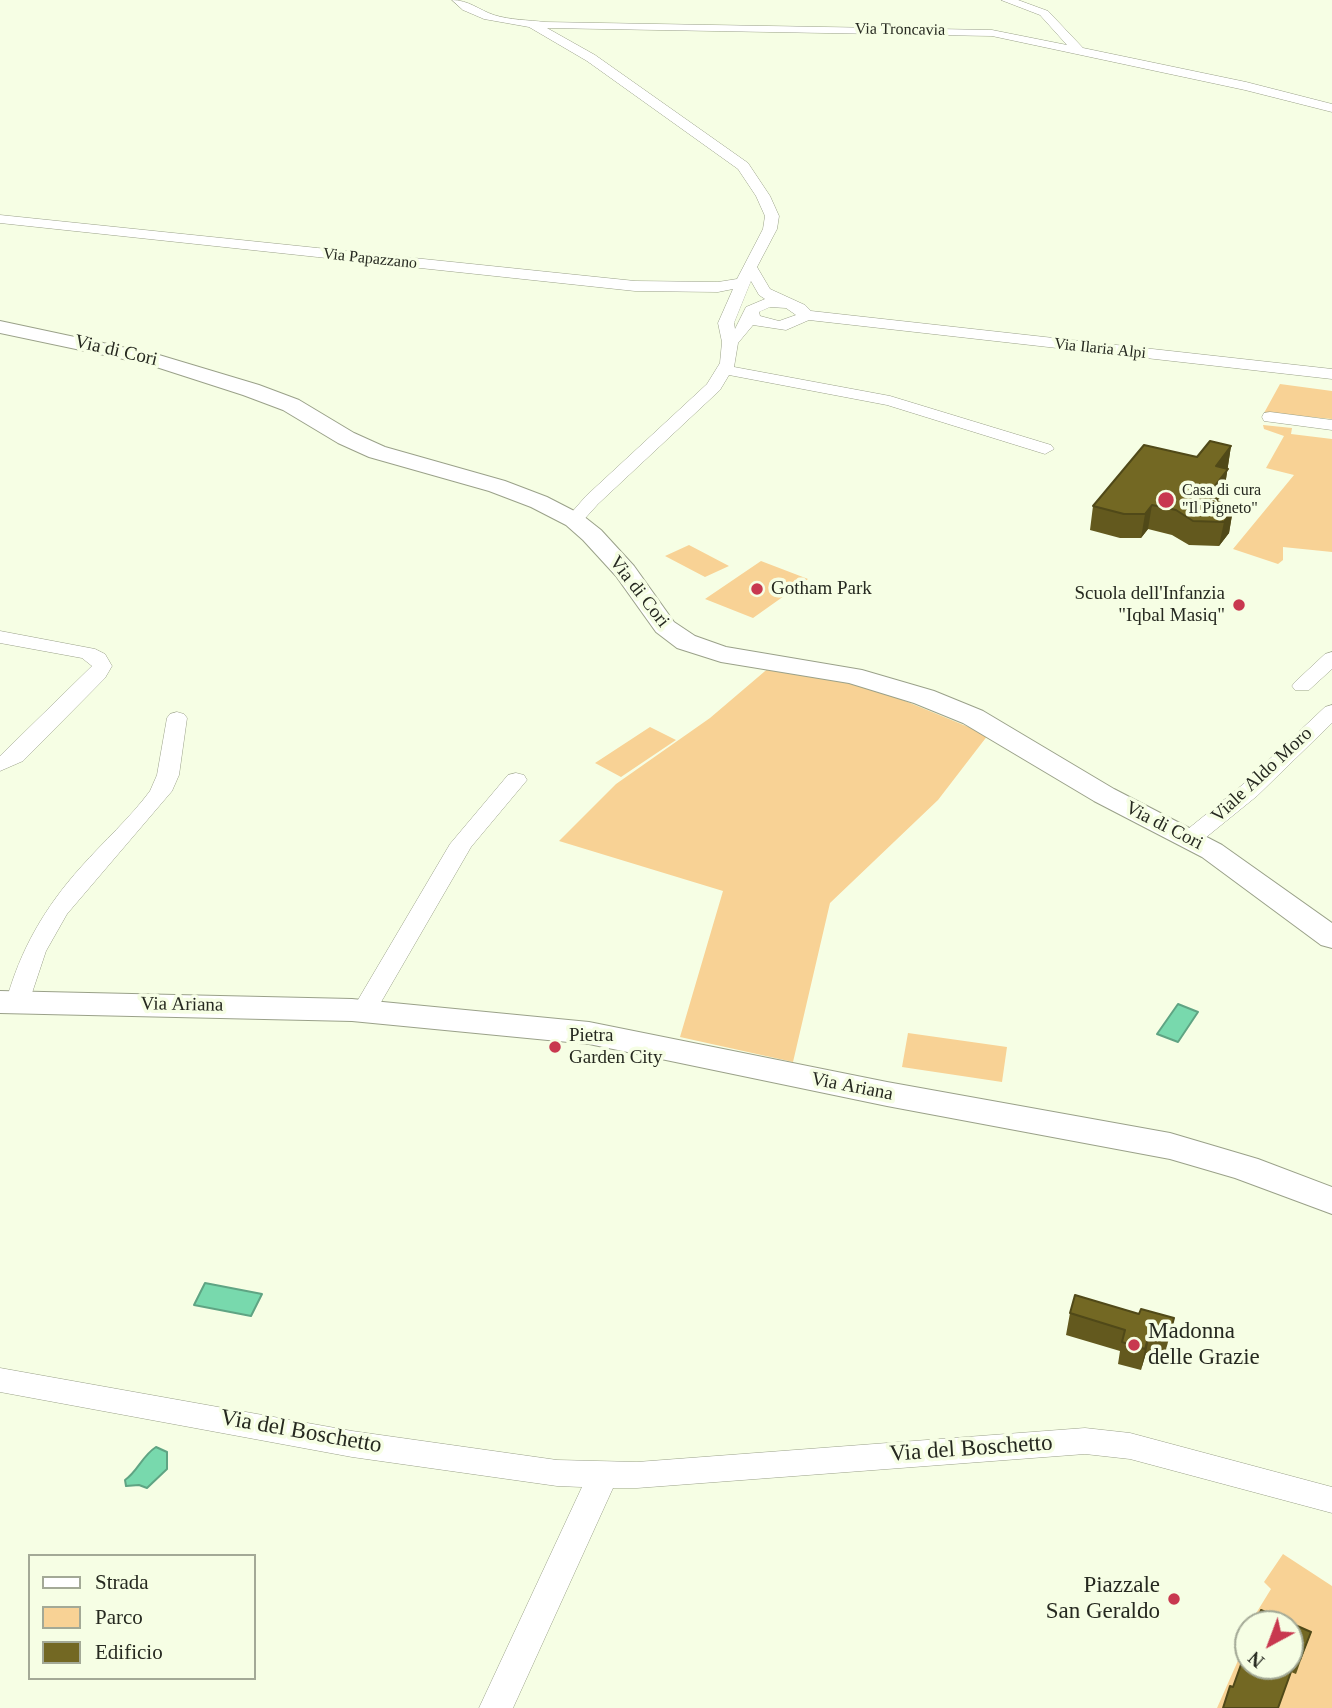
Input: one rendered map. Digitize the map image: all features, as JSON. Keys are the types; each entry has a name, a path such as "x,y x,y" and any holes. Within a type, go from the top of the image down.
{"main road":[{"name":"Via di Cori","path":"0,327 158,360 265,395 296,408 371,450 502,487 574,520 592,535 625,571 665,627 685,642 721,654 853,676 946,706 991,726 1104,795 1191,838 1227,860 1332,938"},
{"name":"Via Ariana","path":"9,1002 364,1010 549,1028 643,1042 851,1087 1184,1149 1246,1168 1332,1201"}],"street":[{"path":"1007,0 1047,15 1078,50"},
{"name":"Via Troncavia","path":"464,2 486,17 531,24 979,32 1032,39 1246,86 1332,108"},
{"path":"531,24 588,56 743,166 763,196 772,215 770,229 740,283 726,323 735,337"},
{"name":"Via Papazzano","path":"0,219 632,286 718,287 740,283"},
{"path":"735,337 801,318 799,307 784,303 764,292 750,267"},
{"path":"574,520 592,500 708,393 726,370 735,337 764,292"},
{"path":"752,312 767,303 784,303"},
{"path":"752,312 765,324 780,326"},
{"name":"Via Ilaria Alpi","path":"801,318 1332,374"},
{"path":"726,370 890,401 1045,449"},
{"path":"1270,417 1332,425"},
{"path":"0,638 88,653 100,660 102,666 15,756 0,765"},
{"path":"1302,686 1330,662"},
{"name":"Viale Aldo Moro","path":"1191,838 1240,799 1332,710"},
{"path":"9,1002 51,917 72,889 162,791 168,775 177,718"},
{"path":"364,1010 461,845 516,780"},
{"name":"Via del Boschetto","path":"0,1380 231,1420 333,1441 543,1471 603,1476 1085,1441 1130,1446 1332,1500"},
{"path":"495,1708 603,1476"}],"green space":[{"path":"1280,384 1332,391 1332,419 1264,413"},
{"path":"1263,425 1292,428 1291,434 1332,439 1332,552 1283,547 1283,560 1278,564 1233,549 1294,475 1266,468 1284,436 1264,429"},
{"name":"Gotham Park","path":"689,545 729,566 705,577 665,556"},
{"name":"Gotham Park","path":"761,561 808,579 753,618 705,599"},
{"path":"771,666 835,676 881,691 988,735 938,800 830,903 793,1062 680,1037 723,891 559,841 616,784 710,718"},
{"path":"650,727 676,740 621,777 595,763"},
{"path":"908,1033 1007,1047 1002,1082 902,1067"},
{"path":"1283,1554 1332,1586 1332,1708 1217,1708 1234,1670 1234,1680 1304,1680 1304,1610 1258,1610 1271,1589 1264,1582"}],"shaded area":[{"path":"1178,1004 1198,1012 1178,1042 1157,1034"},
{"path":"205,1283 262,1294 251,1316 194,1305"},
{"path":"156,1447 167,1452 167,1469 147,1488 139,1485 126,1486 125,1480"}],"building":[{"path":"1210,441 1231,446 1216,466 1228,469 1207,496 1233,509 1224,522 1193,521 1176,510 1152,505 1145,514 1124,514 1093,506 1144,445 1197,457"},
{"path":"1075,1295 1139,1314 1141,1309 1174,1318 1169,1337 1150,1331 1145,1349 1122,1342 1125,1330 1070,1313"},
{"path":"1304,1629 1311,1632 1304,1650"},
{"path":"1236,1680 1288,1680 1278,1708 1223,1708 1230,1686 1233,1687"}],"place":[{"name":"Casa di cura \"Il Pigneto\"","path":"1166,500"},
{"name":"Gotham Park","path":"757,589"},
{"name":"Scuola dell'Infanzia \"Iqbal Masiq\"","path":"1239,605"},
{"name":"Pietra Garden City","path":"555,1047"},
{"name":"Madonna delle Grazie","path":"1134,1345"},
{"name":"Piazzale San Geraldo","path":"1174,1599"}]}
